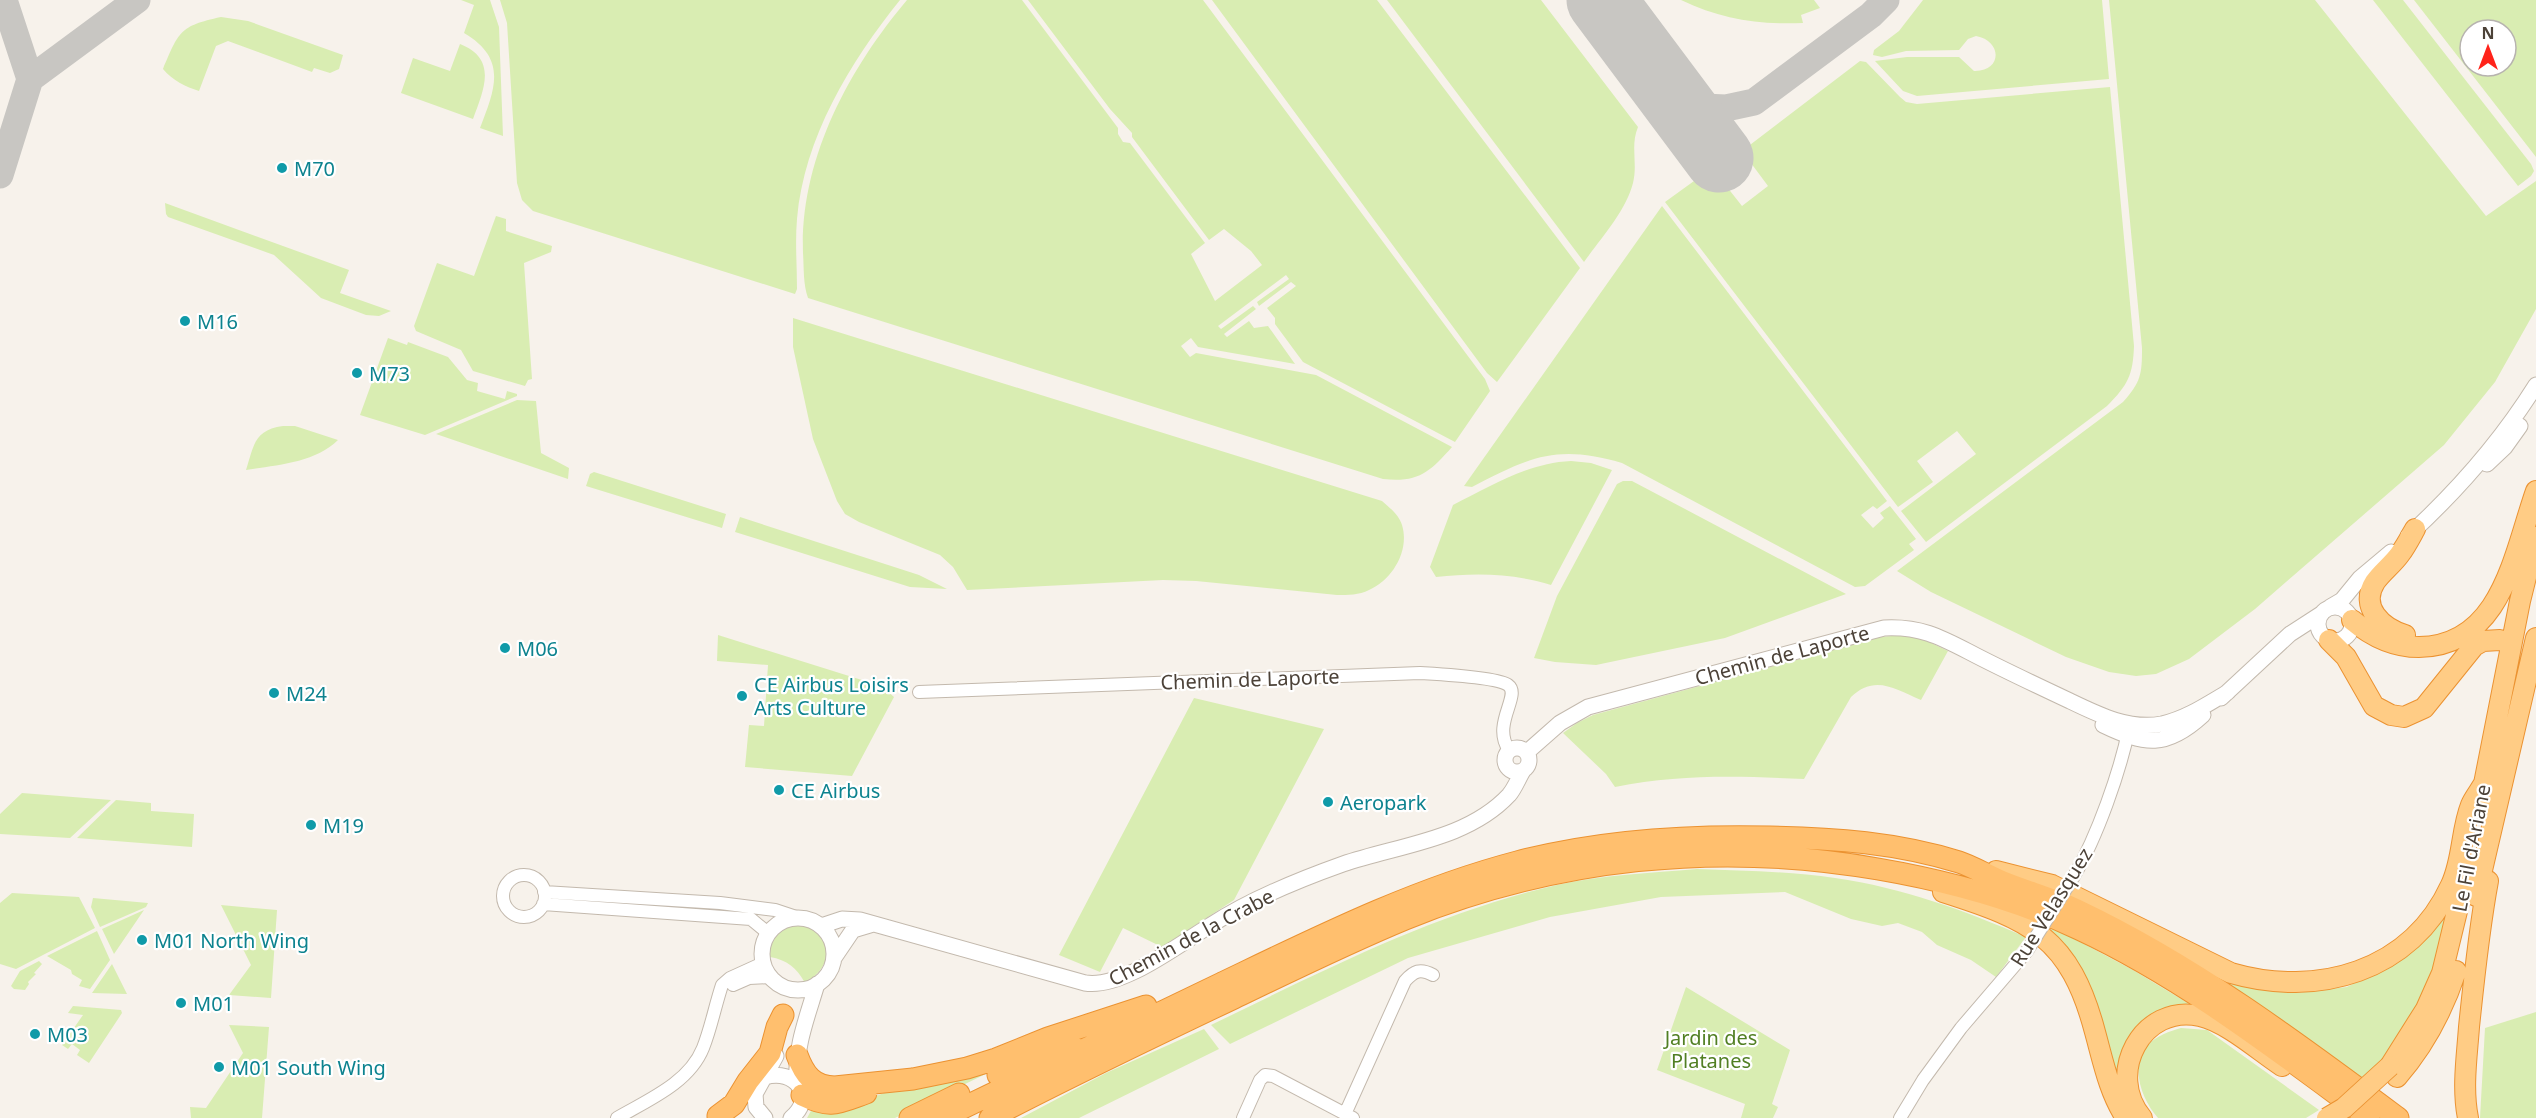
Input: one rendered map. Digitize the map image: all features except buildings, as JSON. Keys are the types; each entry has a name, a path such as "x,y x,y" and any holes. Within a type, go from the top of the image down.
{"highway":[{"path":"2351,623 2370,634 2411,647 2445,644 2461,637 2489,614 2504,586 2528,538 2536,491"},
{"path":"2415,529 2400,555 2372,587 2371,605 2380,623 2415,638 2429,638 2452,633 2489,614"},
{"name":"Le Fil d'Ariane","path":"2352,1118 2393,1072 2442,974 2459,913 2481,806 2483,785 2520,601 2528,538"},
{"path":"2351,623 2355,671"},
{"name":"Le Fil d'Ariane","path":"2327,1118 2415,1056 2446,1001 2470,922 2536,638"},
{"path":"2327,639 2346,657 2374,706 2391,715 2404,717 2424,708 2475,646 2483,641 2500,640"},
{"path":"942,1118 1360,918 1464,878 1519,862 1644,840 1730,836 1804,837 1858,841 2052,885 2231,973 2254,980 2307,983 2333,980 2380,962 2427,924 2452,884 2471,806 2483,785"},
{"path":"2468,1118 2465,1095 2468,1042 2480,921 2492,861 2491,837"},
{"path":"990,1118 1336,950 1405,919 1504,885 1581,867 1643,859 1703,855 1801,858 1949,882 1996,896 2079,929 2187,988 2369,1118"},
{"path":"1961,863 2067,906 2133,938 2195,975 2289,1038 2398,1118"},
{"path":"1891,871 1988,906 2027,924 2046,937 2071,968 2085,999 2114,1095 2126,1118"},
{"path":"909,1118 1040,1054 1146,1006 1226,972 1273,958"},
{"path":"800,1089 820,1103 829,1104 913,1079 989,1061 1048,1038 1146,1006"},
{"path":"715,1117 734,1104 748,1081 770,1053 783,1014"},
{"path":"2142,1118 2137,1113 2126,1081 2131,1050 2140,1036 2159,1020 2175,1015 2187,1014 2214,1020 2306,1082 2331,1090"},
{"path":"797,1055 806,1074 824,1086 835,1088 913,1079"},
{"path":"715,1117 739,1110 760,1086"}],"street":[{"path":"2467,477 2510,426 2536,386"},
{"path":"2129,730 2194,714 2228,692 2290,634 2342,600 2360,578 2373,569 2467,477 2505,447 2536,402"},
{"path":"2271,652 2296,638 2339,641 2351,623 2356,596 2373,569"},
{"path":"2326,611 2344,609 2351,623"},
{"path":"2326,611 2319,627 2327,639"},
{"name":"Chemin de Laporte","path":"1527,752 1560,723 1588,707 1884,628 1914,629 1935,634 2040,689 2066,707 2129,730"},
{"name":"Chemin de Laporte","path":"920,692 1420,673 1459,676 1502,682 1511,688 1513,694 1502,728 1504,742 1509,750 1505,762 1516,770"},
{"name":"Rue Velasquez","path":"1900,1118 1923,1080 1961,1028 2026,951 2074,876 2090,847 2129,730"},
{"path":"1509,750 1518,748 1527,752 1529,764 1516,770"},
{"name":"Chemin de la Crabe","path":"821,926 842,919 860,920 1000,957 1085,983 1106,984 1160,957 1254,900 1343,864 1460,829 1487,814 1499,803 1516,770"},
{"path":"768,933 751,919 544,898 720,903 775,910 808,919 821,926 831,940 834,958"},
{"path":"764,1118 756,1107 760,1086 780,1047 783,1014 762,947 768,933 778,923 800,918"},
{"path":"791,1118 799,1111 797,1055 806,1015 817,984 828,973 834,958 853,930 873,924"},
{"path":"1243,1118 1260,1080 1265,1076 1273,1076 1349,1116 1404,981 1418,970 1424,970 1433,975"},
{"path":"618,1118 668,1088 692,1068 705,1043 722,985 730,978 772,975 801,989 817,984"},
{"path":"760,1086 784,1075 800,1089"}],"green space":[{"path":"461,0 490,0 499,27 503,136 480,128 490,100 494,76 487,53 464,33 474,5"},
{"path":"500,0 900,0 847,75 819,130 801,189 797,219 797,289 795,294 533,211 522,200 517,183 507,23"},
{"path":"907,0 1022,0 1118,128 1118,134 1123,142 1130,143 1205,243 1191,254 1215,301 1262,265 1251,251 1224,229 1209,240 1132,137 1132,133 1110,109 1028,0 1203,0 1485,379 1490,391 1455,442 1303,362 1275,324 1275,318 1267,308 1296,286 1291,282 1259,306 1257,302 1289,279 1286,275 1218,326 1221,329 1253,306 1256,309 1224,334 1227,337 1249,321 1254,328 1268,326 1295,364 1198,347 1191,338 1181,346 1190,357 1196,353 1316,375 1452,447 1437,463 1422,474 1405,479 1383,479 808,298 803,253 804,218 819,151 847,86 885,27"},
{"path":"1212,0 1377,0 1580,268 1497,382 1487,373"},
{"path":"1387,0 1541,0 1638,127 1635,141 1634,176 1630,193 1612,224 1584,262"},
{"path":"1681,0 1814,0 1820,8 1801,15 1803,23 1771,23 1725,16"},
{"path":"1923,0 2102,0 2109,79 1917,96 1903,91 1875,61 1907,57 1959,57 1974,71 1990,67 1996,56 1991,44 1976,36 1968,39 1959,50 1906,51 1882,57 1873,55 1874,50 1899,31"},
{"path":"2109,0 2315,0 2486,216 2536,181 2536,309 2495,382 2444,445 2255,609 2189,659 2156,674 2136,676 2109,672 2066,657 1931,592 1897,571 2123,402 2134,389 2139,377 2142,348"},
{"path":"2373,0 2403,0 2458,70 2458,78 2464,78 2531,164 2534,171 2518,186"},
{"path":"2414,0 2536,0 2536,157 2475,78 2518,78 2518,18 2458,18 2458,57"},
{"path":"221,17 248,21 343,55 339,69 330,73 314,68 312,72 228,41 216,46 199,91 171,77 163,69 182,32 196,24"},
{"path":"460,44 472,50 484,66 484,86 473,119 401,93 413,58 450,71"},
{"path":"1860,61 1866,62 1906,102 1917,104 2110,87 2134,346 2131,372 2125,385 2107,406 1926,542 1901,511 1976,454 1957,431 1917,461 1933,482 1898,507 1665,202 1712,168 1742,206 1768,186 1742,151"},
{"path":"165,203 349,270 340,293 391,311 379,316 366,315 321,298 274,255 168,217"},
{"path":"1662,206 1887,501 1877,509 1873,506 1861,515 1873,528 1884,518 1880,513 1890,506 1916,539 1909,544 1914,550 1865,586 1855,587 1622,463 1599,457 1561,454 1544,457 1510,468 1472,487 1464,486"},
{"path":"496,216 506,219 506,231 552,246 551,252 524,263 532,379 528,380 525,386 473,371 461,350 416,331 414,326 437,263 474,276"},
{"path":"793,318 1382,501 1401,521 1404,535 1401,554 1392,572 1385,579 1365,592 1349,595 1163,580 967,590 953,567 940,555 845,514 837,501 813,439 793,347"},
{"path":"388,338 407,345 408,342 448,357 467,380 478,383 477,391 505,399 507,391 517,396 425,435 360,415"},
{"path":"517,400 536,401 541,453 569,468 568,479 436,434"},
{"path":"295,426 338,440 329,448 307,458 246,470 254,446 261,435 273,428"},
{"path":"1571,461 1591,463 1612,470 1551,585 1522,578 1494,575 1436,577 1430,567 1453,505 1525,471"},
{"path":"594,472 726,514 722,528 586,486 590,474"},
{"path":"1632,481 1846,594 1725,638 1596,665 1534,658 1557,596 1617,484"},
{"path":"740,517 919,575 947,589 910,587 735,532"},
{"path":"718,635 881,686 894,697 852,776 745,767 749,725 764,726 768,665 717,661"},
{"path":"1903,635 1923,639 1948,651 1921,700 1885,686 1868,686 1860,690 1851,697 1804,779 1686,778 1615,787 1606,774 1563,733 1593,715 1880,637"},
{"path":"1194,698 1324,729 1234,900 1162,947 1123,928 1100,972 1059,955"},
{"path":"22,793 111,800 70,838 0,834 0,814"},
{"path":"116,800 151,803 151,811 194,814 192,847 77,838"},
{"path":"1697,869 1801,874 1860,882 1933,901 2026,937 1996,977 1971,960 1937,945 1922,932 1898,923 1882,926 1851,919 1785,892 1661,897 1550,917 1408,958 1230,1044 1211,1025 1380,945 1467,911 1557,885 1627,875"},
{"path":"12,893 79,897 95,928 16,969 0,964 0,903"},
{"path":"93,898 148,903 146,907 100,927 91,907"},
{"path":"2451,903 2433,970 2415,1009 2387,1055 2359,1080 2223,979 2259,989 2296,993 2347,987 2372,974"},
{"path":"221,905 277,910 271,998 229,995 251,965"},
{"path":"144,910 114,954 102,929"},
{"path":"798,923 820,932 828,948 827,958 822,967 805,983 791,966 782,960 770,957 769,954 777,933 781,929"},
{"path":"2054,928 2133,970 2196,1008 2178,1009 2120,1071 2112,1068 2081,972 2050,930"},
{"path":"97,931 110,960 90,989 79,986 82,980 72,974 71,970 47,956"},
{"path":"39,961 42,964 28,982 25,990 14,989 11,986 20,971"},
{"path":"112,964 127,994 92,993"},
{"name":"Jardin des Platanes","path":"1686,987 1790,1050 1772,1104 1778,1107 1773,1118 1741,1118 1745,1104 1657,1070"},
{"path":"73,1006 121,1010 122,1013 89,1063 77,1055 80,1050 72,1044 68,1049 62,1045 83,1015 68,1013"},
{"path":"2536,1012 2536,1118 2480,1118 2485,1028"},
{"path":"229,1025 269,1027 262,1118 191,1118 190,1107 206,1108 243,1053"},
{"path":"2181,1028 2207,1030 2319,1110 2306,1118 2158,1118 2143,1093 2139,1063 2142,1054 2151,1042 2163,1034"},
{"path":"1204,1029 1219,1049 1079,1118 1021,1118 1106,1073"},
{"path":"996,1069 895,1118 807,1118 812,1109 837,1111 897,1088"}],"taxiway":[{"path":"0,175 30,79 4,0"},
{"path":"30,79 137,0"},
{"path":"1681,106 1726,108 1754,102 1871,15 1886,0"}],"runway":[{"path":"1601,0 1719,158"}],"place":[{"name":"M70","path":"282,168"},
{"name":"M16","path":"185,321"},
{"name":"M73","path":"357,373"},
{"name":"M06","path":"505,648"},
{"name":"M24","path":"274,693"},
{"name":"CE Airbus Loisirs Arts Culture","path":"742,696"},
{"name":"CE Airbus","path":"779,790"},
{"name":"Aeropark","path":"1328,802"},
{"name":"M19","path":"311,825"},
{"name":"M01 North Wing","path":"142,940"},
{"name":"M01","path":"181,1003"},
{"name":"M03","path":"35,1034"},
{"name":"M01 South Wing","path":"219,1067"}]}
